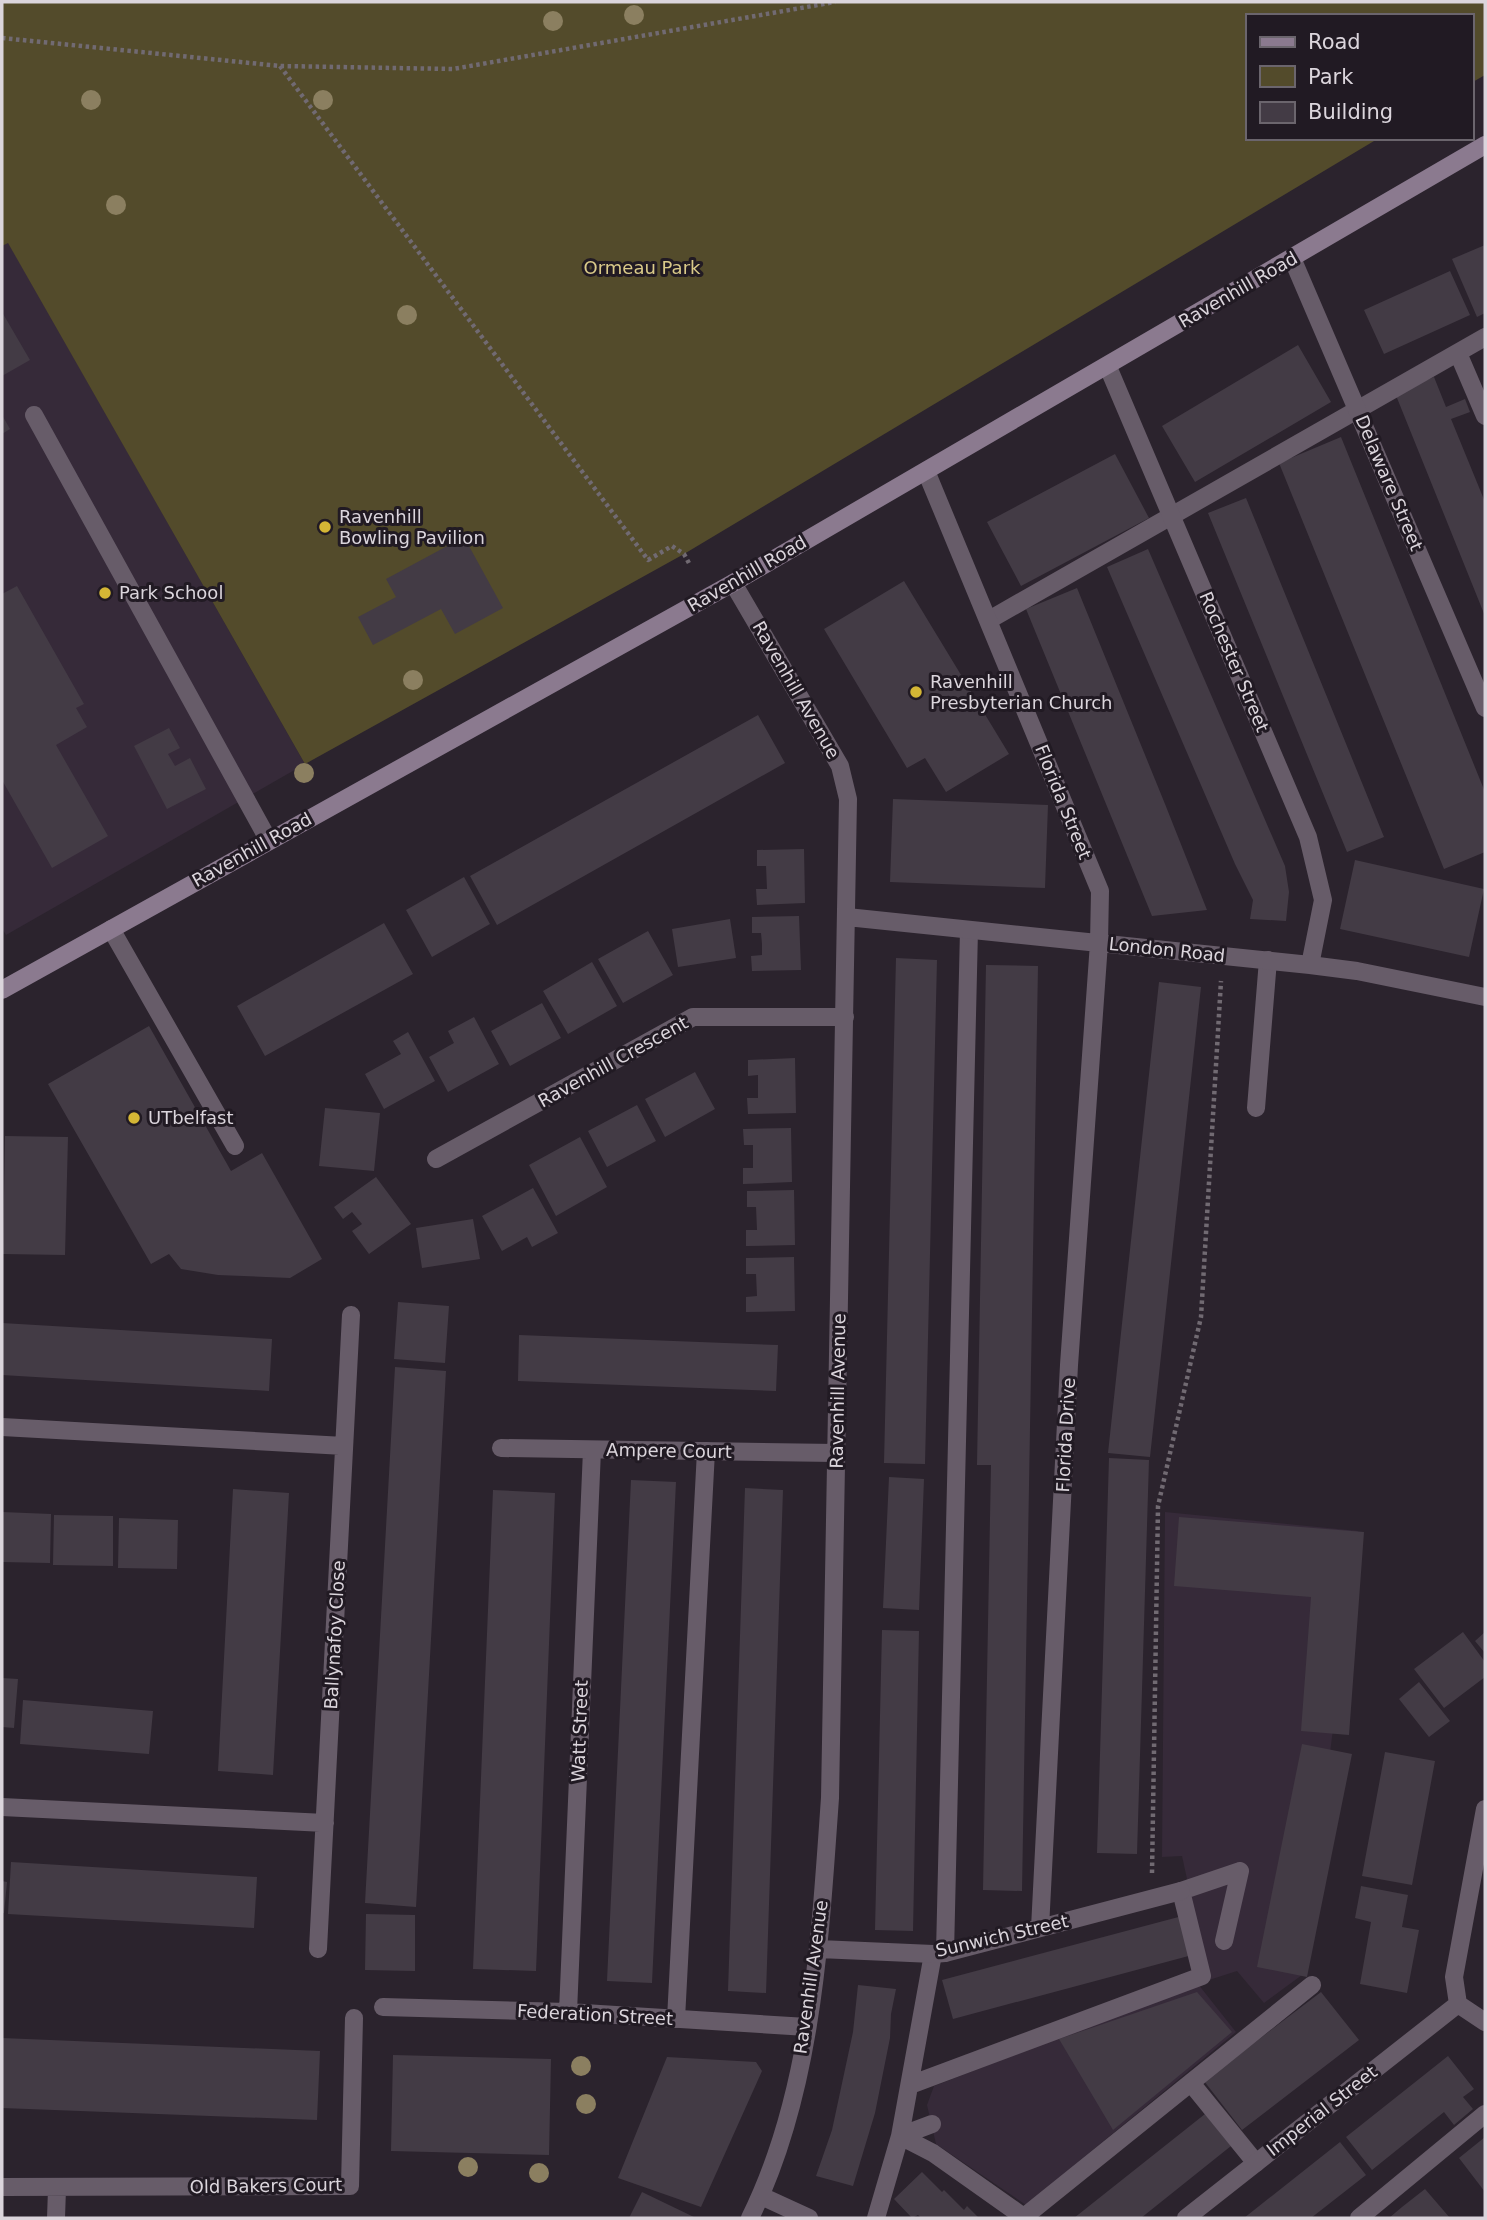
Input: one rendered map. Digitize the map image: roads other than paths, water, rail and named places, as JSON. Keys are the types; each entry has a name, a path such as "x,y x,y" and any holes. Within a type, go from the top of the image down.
{"main road":[{"name":"Ravenhill Road","path":"2,990 733,583 1292,258 1483,152"}],"street":[{"name":"Delaware Street","path":"1292,258 1485,708"},
{"path":"989,620 1485,337"},
{"path":"1458,353 1485,416"},
{"name":"Rochester Street","path":"1108,367 1308,836 1323,900 1310,965"},
{"path":"34,415 269,841"},
{"name":"Florida Street","path":"926,471 1100,891 1098,943"},
{"name":"Ravenhill Avenue","path":"733,583 840,766 848,799 848,917 830,1798 819,1949 807,2026 789,2111 761,2196 750,2218"},
{"name":"London Road","path":"848,917 1310,965 1357,971 1485,998"},
{"path":"111,929 235,1146"},
{"path":"876,2218 900,2136 939,1954 969,930"},
{"name":"Florida Drive","path":"1040,1928 1069,1365 1098,943"},
{"path":"1256,1108 1268,960"},
{"name":"Ravenhill Crescent","path":"436,1159 693,1017 845,1017"},
{"name":"Ballynafoy Close","path":"318,1949 351,1315"},
{"path":"2,1427 344,1446"},
{"name":"Ampere Court","path":"501,1448 836,1453"},
{"name":"Watt Street","path":"568,2012 592,1450"},
{"path":"676,2019 706,1451"},
{"path":"2,1807 325,1823"},
{"path":"1485,1809 1454,1977 1458,2004 1485,2022"},
{"name":"Sunwich Street","path":"819,1949 939,1954 1181,1891 1240,1871 1224,1941"},
{"path":"910,2085 1202,1976 1181,1891"},
{"path":"900,2136 933,2153 1025,2218 1311,1985"},
{"name":"Imperial Street","path":"1186,2218 1458,2004"},
{"name":"Federation Street","path":"383,2007 568,2012 807,2026"},
{"name":"Old Bakers Court","path":"2,2188 350,2186 354,2018"},
{"path":"1191,2083 1256,2163"},
{"path":"1359,2218 1485,2114"},
{"path":"900,2136 932,2124"},
{"path":"56,2218 57,2189"},
{"path":"761,2196 809,2218"}],"place":[{"name":"Ravenhill Bowling Pavilion","path":"325,527"},
{"name":"Park School","path":"105,593"},
{"name":"Ravenhill Presbyterian Church","path":"916,692"},
{"name":"UTbelfast","path":"134,1118"}],"park label":[{"name":"Ormeau Park","path":"642,268"}]}
